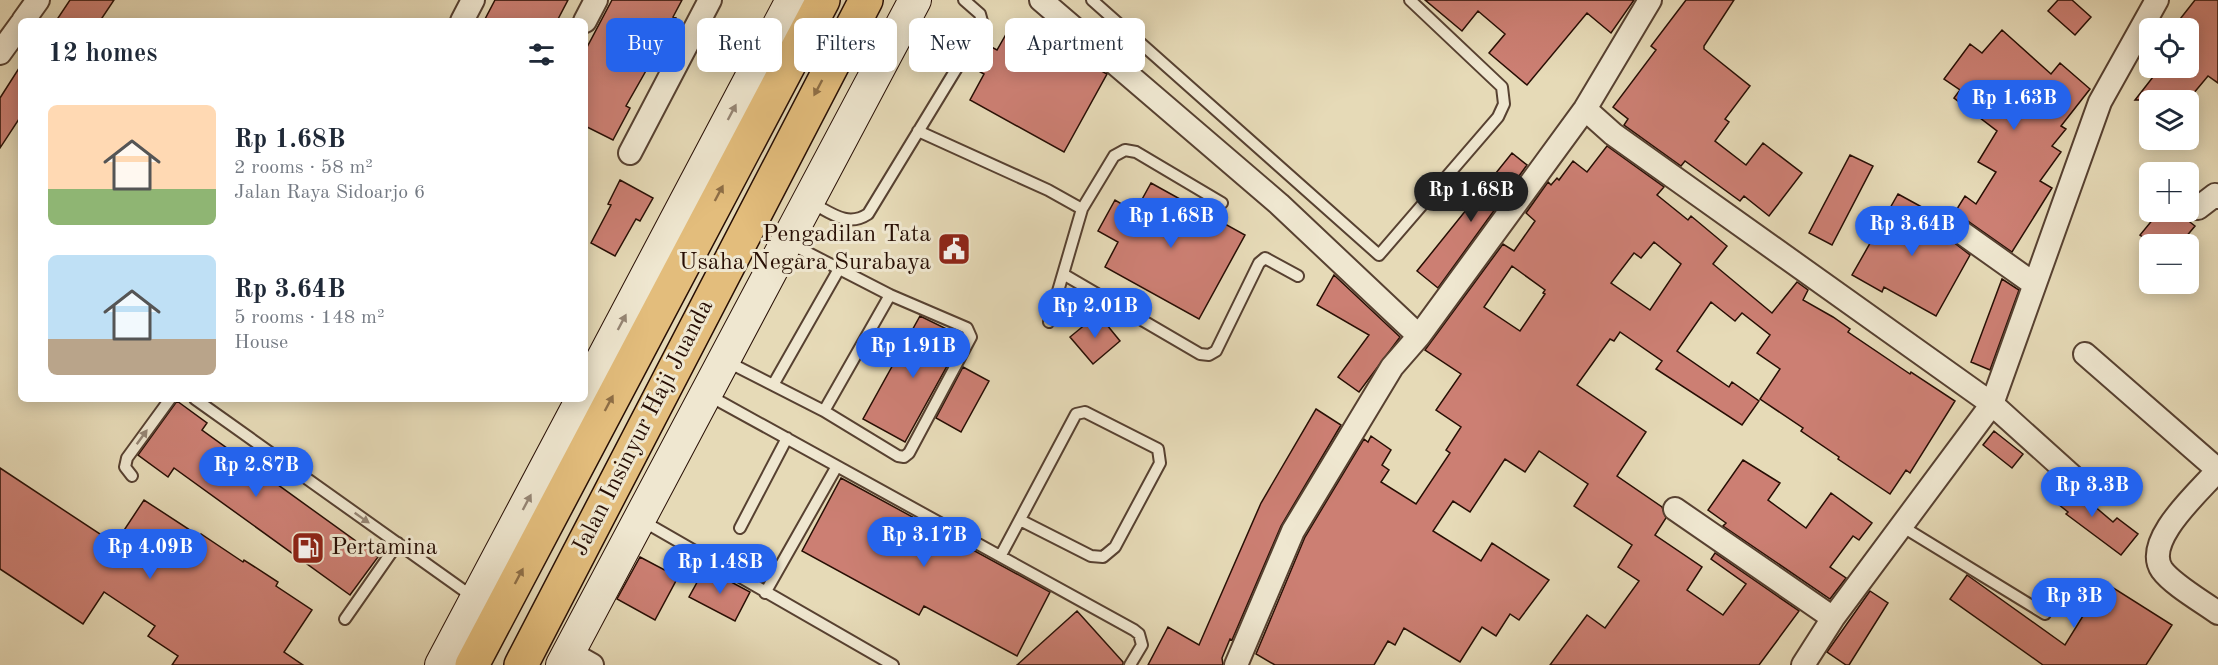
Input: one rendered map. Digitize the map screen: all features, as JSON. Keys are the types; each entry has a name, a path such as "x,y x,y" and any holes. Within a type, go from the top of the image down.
{"highway":[{"name":"Jalan Insinyur Haji Juanda","path":"472,665 487,607 823,0"},
{"name":"Jalan Insinyur Haji Juanda","path":"521,665 866,0"}],"street":[{"path":"25,18 38,0"},
{"path":"464,18 473,0"},
{"path":"587,18 596,0"},
{"path":"630,153 710,0"},
{"path":"588,386 792,0"},
{"name":"Jalan Insinyur Haji Juanda","path":"574,661 640,519 915,0"},
{"path":"1041,0 1280,204 1419,336"},
{"path":"1236,665 1293,531 1392,367 1419,336 1585,109 1650,0"},
{"path":"1803,665 1833,618 1992,404 2100,102 2157,0"},
{"path":"0,53 18,28"},
{"path":"1585,109 1613,134 1992,404 2084,487"},
{"path":"2199,207 2215,195 2218,197"},
{"path":"1951,225 2034,284"},
{"path":"2085,354 2218,470 2168,528 2158,545 2158,562 2164,572 2218,613"},
{"name":"Jalan Insinyur Haji Juanda","path":"441,665 487,607 581,402"},
{"path":"1675,509 1833,618"},
{"path":"537,634 574,661"}],"lane":[{"path":"808,200 846,221 860,220 868,213 983,25 980,14 964,0"},
{"path":"1092,0 1379,255 1498,117 1504,104 1502,87 1410,0"},
{"path":"918,131 1048,190 1082,209"},
{"path":"1049,322 1082,209 1114,156 1125,150 1136,152 1222,203"},
{"path":"724,360 824,411 898,456 904,457 909,453 971,337 967,328 890,295 786,242"},
{"path":"1063,274 1200,354 1209,355 1216,351 1259,263 1264,258 1298,276"},
{"path":"773,385 839,269"},
{"path":"824,411 890,295"},
{"path":"707,394 1001,555 1139,634 1142,645 1130,665"},
{"path":"132,476 125,467 127,458 168,402"},
{"path":"199,402 487,607"},
{"path":"1001,555 1076,414 1085,412 1158,449 1160,463 1115,547 1103,557 1091,556 1020,520"},
{"path":"740,528 787,438"},
{"path":"765,593 837,466"},
{"path":"640,519 893,665"},
{"path":"1903,526 2045,614"},
{"path":"345,619 398,543"}],"building":[{"path":"70,0 114,0 102,18 58,18"},
{"path":"495,0 568,0 559,18 486,18"},
{"path":"612,0 682,0 673,17 676,18 606,18 606,72 645,72 626,106 630,108 613,140 588,128 588,45"},
{"path":"1425,0 1634,0 1611,33 1587,13 1527,85 1489,53 1505,34 1478,11 1462,31"},
{"path":"1686,0 1734,0 1704,49 1750,86 1725,119 1729,122 1715,141 1746,165 1763,143 1802,173 1769,216 1744,196 1740,201 1685,161 1681,166 1624,125 1628,119 1613,107 1656,50 1651,46"},
{"path":"2058,0 2072,0 2091,17 2075,35 2048,11"},
{"path":"2195,0 2218,0 2218,83 2208,76 2196,90 2143,90 2152,78 2199,78 2199,18 2181,18"},
{"path":"2002,30 2051,74 2060,63 2090,89 2061,126 2066,129 2052,146 2061,152 2040,181 2052,188 2012,252 1955,212 1965,196 1976,204 1996,172 1978,162 1997,131 1954,98 1960,90 1944,79 1970,44 1982,53"},
{"path":"1005,36 1005,72 1103,72 1107,74 1064,152 970,100 984,74 980,72 993,72 993,48 997,50"},
{"path":"18,70 18,121 0,148 0,98"},
{"path":"1607,146 1664,187 1657,195 1688,220 1691,216 1727,246 1713,264 1772,313 1797,282 1808,290 1803,300 1833,317 1850,329 1848,332 1955,401 1910,473 1906,470 1890,494 1838,459 1839,457 1801,431 1803,428 1760,399 1780,369 1757,353 1770,335 1742,313 1735,321 1711,302 1677,351 1729,387 1732,382 1759,401 1742,425 1656,369 1662,361 1620,332 1614,341 1610,339 1577,385 1646,432 1617,476 1662,507 1666,518 1655,535 1702,567 1687,590 1723,615 1746,584 1711,559 1715,553 1799,611 1759,665 1550,665 1587,615 1605,628 1639,581 1618,567 1632,545 1574,506 1588,484 1539,451 1525,472 1505,459 1470,512 1453,501 1433,531 1481,561 1492,543 1549,580 1519,620 1510,614 1496,636 1482,627 1460,662 1404,628 1395,645 1388,641 1374,665 1275,665 1256,654 1305,537 1364,439 1368,442 1371,436 1391,450 1382,465 1389,470 1381,482 1416,504 1450,453 1446,450 1461,427 1436,410 1461,374 1425,350 1503,244 1514,251 1535,221 1526,213 1548,182 1551,185 1557,178 1559,180 1573,161 1587,172","holes":["1654,242 1681,264 1650,310 1611,283 1634,253 1641,258","1512,266 1545,290 1543,293 1545,294 1520,331 1484,307"]},
{"path":"1512,153 1527,165 1438,288 1417,271"},
{"path":"1850,155 1873,166 1832,245 1809,233"},
{"path":"620,180 653,198 640,221 636,219 615,256 591,243 611,205 608,204"},
{"path":"1151,183 1245,235 1199,319 1105,267 1118,242 1098,231 1115,200 1135,212"},
{"path":"1898,194 1940,217 1939,231 1970,255 1936,316 1884,287 1882,292 1852,275"},
{"path":"2151,222 2190,222 2195,226 2188,234 2141,234"},
{"path":"1334,275 1400,337 1359,392 1338,377 1369,335 1317,305"},
{"path":"2002,279 2019,290 1990,370 1971,362"},
{"path":"1098,314 1120,341 1093,364 1070,337"},
{"path":"920,316 963,337 905,442 863,419"},
{"path":"963,367 989,381 961,432 936,418"},
{"path":"178,402 207,423 202,430 378,557 350,595 174,468 168,477 138,455"},
{"path":"1316,409 1341,425 1281,526 1222,658 1223,665 1148,665 1168,627 1199,645 1261,503"},
{"path":"1994,431 2023,454 2012,468 1983,445"},
{"path":"1743,460 1780,483 1768,500 1806,528 1831,493 1872,523 1859,540 1853,536 1830,567 1846,578 1830,599 1723,526 1726,523 1708,510"},
{"path":"0,468 115,544 144,500 199,536 201,534 278,582 276,586 312,610 284,652 303,665 172,665 178,656 148,636 155,626 104,592 83,624 0,569"},
{"path":"841,478 1050,592 1017,656 924,606 919,615 802,551"},
{"path":"2054,478 2075,497 2087,500 2113,522 2117,518 2138,534 2121,555 2066,514 2068,512 2043,492"},
{"path":"640,557 678,577 655,620 617,599"},
{"path":"705,568 750,592 735,621 689,597"},
{"path":"1967,575 2065,645 2104,582 2172,625 2146,665 2043,665 1950,599"},
{"path":"1870,591 1888,603 1849,665 1846,665 1827,652"},
{"path":"1077,611 1123,662 1123,665 1017,665"}],"place":[{"name":"Pengadilan Tata Usaha Negara Surabaya","path":"954,249"},
{"name":"Pertamina","path":"308,548"}]}
